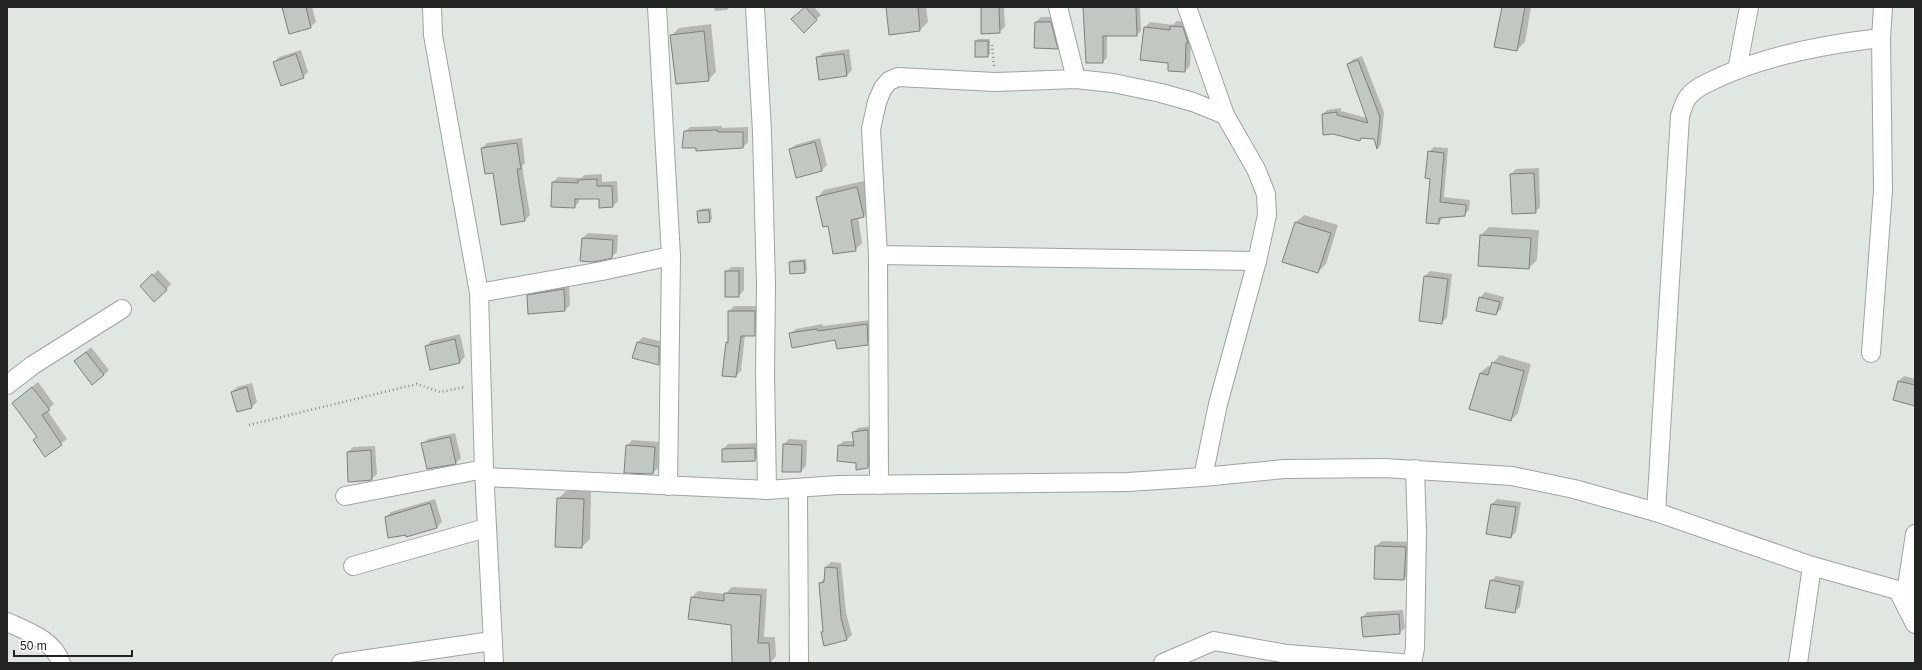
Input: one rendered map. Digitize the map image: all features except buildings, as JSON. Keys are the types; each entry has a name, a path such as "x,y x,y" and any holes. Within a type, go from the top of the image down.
{"street":[{"path":"432,7 433,35 479,293 486,528 494,663"},
{"path":"657,7 670,256 668,486"},
{"path":"755,7 762,132 766,285 765,374 767,490"},
{"path":"1058,7 1076,79"},
{"path":"1187,7 1225,115 1256,169 1266,194 1266,216 1257,261 1218,404 1202,478"},
{"path":"1737,70 1749,7"},
{"path":"1871,353 1882,190 1883,76 1881,38 1883,7"},
{"path":"1656,512 1680,116 1688,97 1702,85 1737,70 1774,57 1838,42 1881,38"},
{"path":"879,485 878,255 871,129 877,102 883,88 889,81 898,77 995,82 1076,79 1161,93 1193,102 1225,115"},
{"path":"878,255 1257,261"},
{"path":"479,293 602,271 670,256"},
{"path":"7,385 33,365 122,309"},
{"path":"345,496 484,473 668,486 767,490 838,485 1128,482 1202,478 1284,469 1415,469 1512,476 1574,489 1656,512 1812,566 1906,593"},
{"path":"1408,663 1413,659 1415,648 1417,532 1415,469"},
{"path":"798,489 798,663"},
{"path":"353,566 486,528"},
{"path":"1915,534 1906,593 1915,624"},
{"path":"1798,663 1812,566"},
{"path":"7,622 43,639 59,656 61,663"},
{"path":"341,663 492,641"},
{"path":"1163,663 1214,641 1286,654 1401,663"}],"path":[{"path":"249,425 417,384 440,392 482,384"}]}
